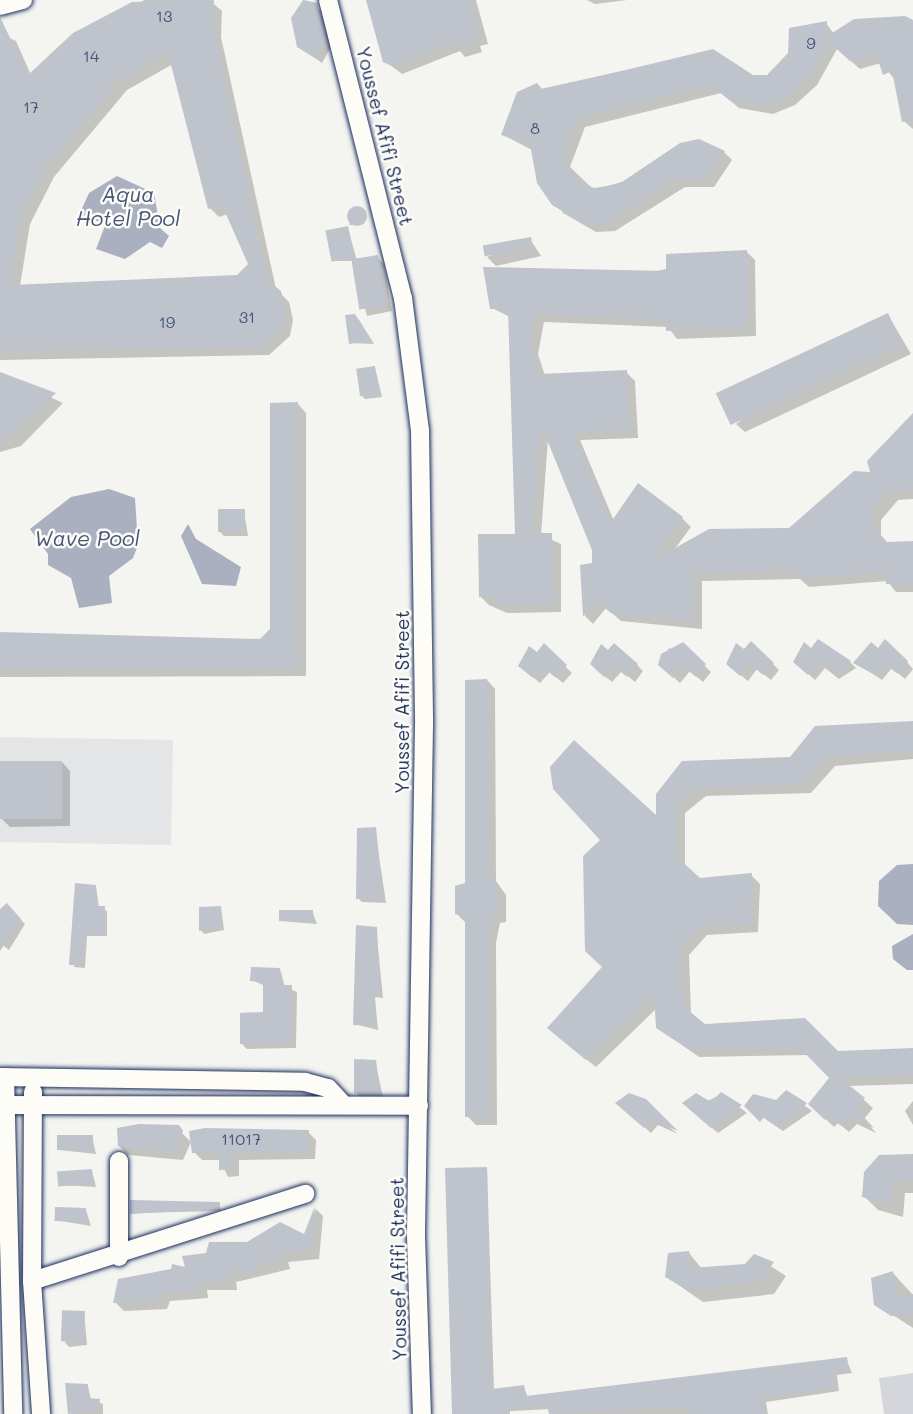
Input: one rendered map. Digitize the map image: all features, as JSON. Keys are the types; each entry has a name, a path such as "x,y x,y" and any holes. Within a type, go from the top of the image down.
{"street":[{"path":"0,6 23,0"},
{"name":"Youssef Afifi Street","path":"328,0 403,298 419,418 424,725 419,1106 422,1414"},
{"path":"34,1078 32,1281 40,1405 8,1404 2,1077 305,1082 328,1088 344,1105"},
{"path":"2,1105 419,1106"},
{"path":"119,1161 119,1257"},
{"path":"32,1281 119,1257 304,1194"}],"shaded area":[{"path":"0,737 173,740 171,845 0,842"},
{"path":"913,1373 913,1414 884,1414 879,1378"}],"water":[{"name":"Aqua Hotel Pool","path":"117,176 154,193 160,228 169,236 162,248 150,242 125,259 96,249 106,223 78,217 89,193"},
{"name":"Wave Pool","path":"109,489 135,498 138,545 133,558 109,576 112,603 79,608 71,578 48,565 48,554 30,529 71,497"},
{"path":"188,524 196,539 241,567 236,586 202,584 181,536"},
{"path":"913,864 913,925 897,924 878,906 879,881 897,865"},
{"path":"913,934 913,970 907,970 893,959 892,946"}],"building":[{"path":"214,0 213,27 268,281 281,291 285,311 282,327 260,347 0,351 0,17 28,75 73,33 132,2","holes":["168,53 208,209 222,205 248,264 237,275 11,285 21,214 46,168 118,81"]},
{"path":"303,0 317,3 326,40 315,58 297,47 291,18"},
{"path":"366,0 471,0 481,35 472,37 474,44 455,49 453,42 392,66 383,62"},
{"path":"905,16 913,20 913,120 902,122 892,71 883,75 876,54 850,61 829,42 809,77 787,98 764,106 729,100 711,85 577,119 563,158 578,181 594,188 619,184 680,143 699,139 725,151 706,180 676,179 606,224 586,225 552,205 537,183 530,144 501,135 517,92 537,83 543,90 713,49 753,75 767,75 788,53 789,28 827,21 826,37 854,19"},
{"path":"357,206 364,209 367,216 364,223 357,226 350,223 347,216 350,209"},
{"path":"348,226 354,257 332,262 325,230"},
{"path":"531,237 533,248 485,256 483,246"},
{"path":"747,250 747,328 666,331 666,320 535,314 530,344 539,374 627,370 630,430 573,432 611,522 638,483 683,517 652,561 709,529 789,528 854,471 870,472 867,461 913,413 913,490 889,492 873,511 873,526 887,542 913,541 913,584 886,584 885,572 798,579 797,570 694,573 694,621 611,613 596,601 583,617 580,565 592,563 592,550 541,425 532,533 552,533 553,604 496,605 496,597 479,597 478,534 515,534 508,309 490,309 483,267 666,271 666,254"},
{"path":"378,255 386,305 359,310 351,259"},
{"path":"888,313 903,345 731,425 716,393"},
{"path":"355,314 372,341 349,344 345,315"},
{"path":"375,366 379,394 360,396 356,369"},
{"path":"0,372 56,393 0,444"},
{"path":"298,402 298,668 0,669 0,632 260,639 270,629 270,403"},
{"path":"218,509 245,509 245,532 218,532"},
{"path":"818,639 851,661 841,673 818,663 808,675 793,662 804,642 811,648"},
{"path":"885,639 908,661 898,674 884,663 875,675 853,663 871,642 878,648"},
{"path":"751,641 774,663 763,675 750,664 740,676 726,664 736,643 744,649"},
{"path":"683,642 706,664 696,677 683,666 673,678 658,665 661,654"},
{"path":"544,643 567,665 556,678 543,667 533,678 518,666 529,646 537,652"},
{"path":"614,643 638,664 627,677 614,666 604,677 590,664 601,644 608,650"},
{"path":"487,679 488,870 498,885 498,914 492,915 488,933 489,1117 465,1117 465,917 455,914 455,886 465,883 465,680"},
{"path":"913,721 913,751 826,758 802,785 697,788 677,804 677,857 700,878 752,873 750,924 698,927 681,946 683,1006 705,1024 805,1018 838,1051 913,1048 913,1076 840,1078 865,1098 856,1109 874,1128 847,1117 840,1125 828,1116 825,1120 808,1104 829,1078 799,1047 688,1049 656,1028 654,993 586,1060 547,1028 602,967 585,951 583,856 600,840 553,789 550,767 574,740 656,815 656,794 682,761 790,757 815,726"},
{"path":"0,761 62,761 62,819 0,819"},
{"path":"376,827 383,899 356,899 357,828"},
{"path":"75,883 96,885 96,906 105,906 104,934 84,933 82,965 69,965"},
{"path":"7,903 21,919 0,951 0,909"},
{"path":"221,906 221,927 199,931 199,907"},
{"path":"279,910 313,910 313,921 279,921"},
{"path":"356,925 377,927 380,994 372,994 375,1026 353,1025"},
{"path":"251,967 280,968 280,985 292,985 292,1043 240,1044 240,1013 263,1012 263,982 250,981"},
{"path":"354,1059 376,1060 380,1094 354,1093"},
{"path":"786,1090 807,1103 790,1121 783,1118 776,1126 764,1117 760,1122 744,1106 753,1094 776,1100"},
{"path":"721,1092 742,1105 711,1128 682,1103 696,1093 711,1102"},
{"path":"629,1093 646,1099 678,1131 651,1120 644,1128 615,1103"},
{"path":"139,1124 179,1125 183,1131 175,1152 118,1146 117,1128"},
{"path":"205,1128 309,1130 308,1152 232,1153 232,1169 219,1170 219,1153 192,1153 189,1131"},
{"path":"57,1135 93,1135 93,1150 57,1150"},
{"path":"913,1154 913,1180 892,1181 890,1205 862,1197 864,1172 879,1155"},
{"path":"487,1167 491,1389 524,1385 526,1396 847,1357 849,1369 834,1372 836,1387 763,1399 765,1414 689,1414 688,1407 549,1414 547,1405 510,1409 510,1414 452,1414 445,1168"},
{"path":"92,1169 93,1184 58,1186 57,1171"},
{"path":"130,1200 220,1202 220,1209 130,1214"},
{"path":"315,1206 311,1251 281,1253 282,1261 257,1263 256,1271 228,1273 229,1282 199,1282 201,1290 161,1293 158,1301 113,1303 118,1279 171,1269 172,1264 185,1267 182,1256 206,1253 209,1242 247,1242 280,1222 304,1234"},
{"path":"55,1207 86,1208 85,1222 55,1221"},
{"path":"689,1251 691,1268 745,1264 754,1254 774,1262 761,1281 688,1290 665,1277 668,1253"},
{"path":"893,1271 897,1295 913,1294 913,1314 891,1316 874,1305 871,1278"},
{"path":"62,1310 85,1311 84,1342 61,1341"},
{"path":"65,1383 88,1384 88,1398 100,1399 99,1411 68,1414"}]}
